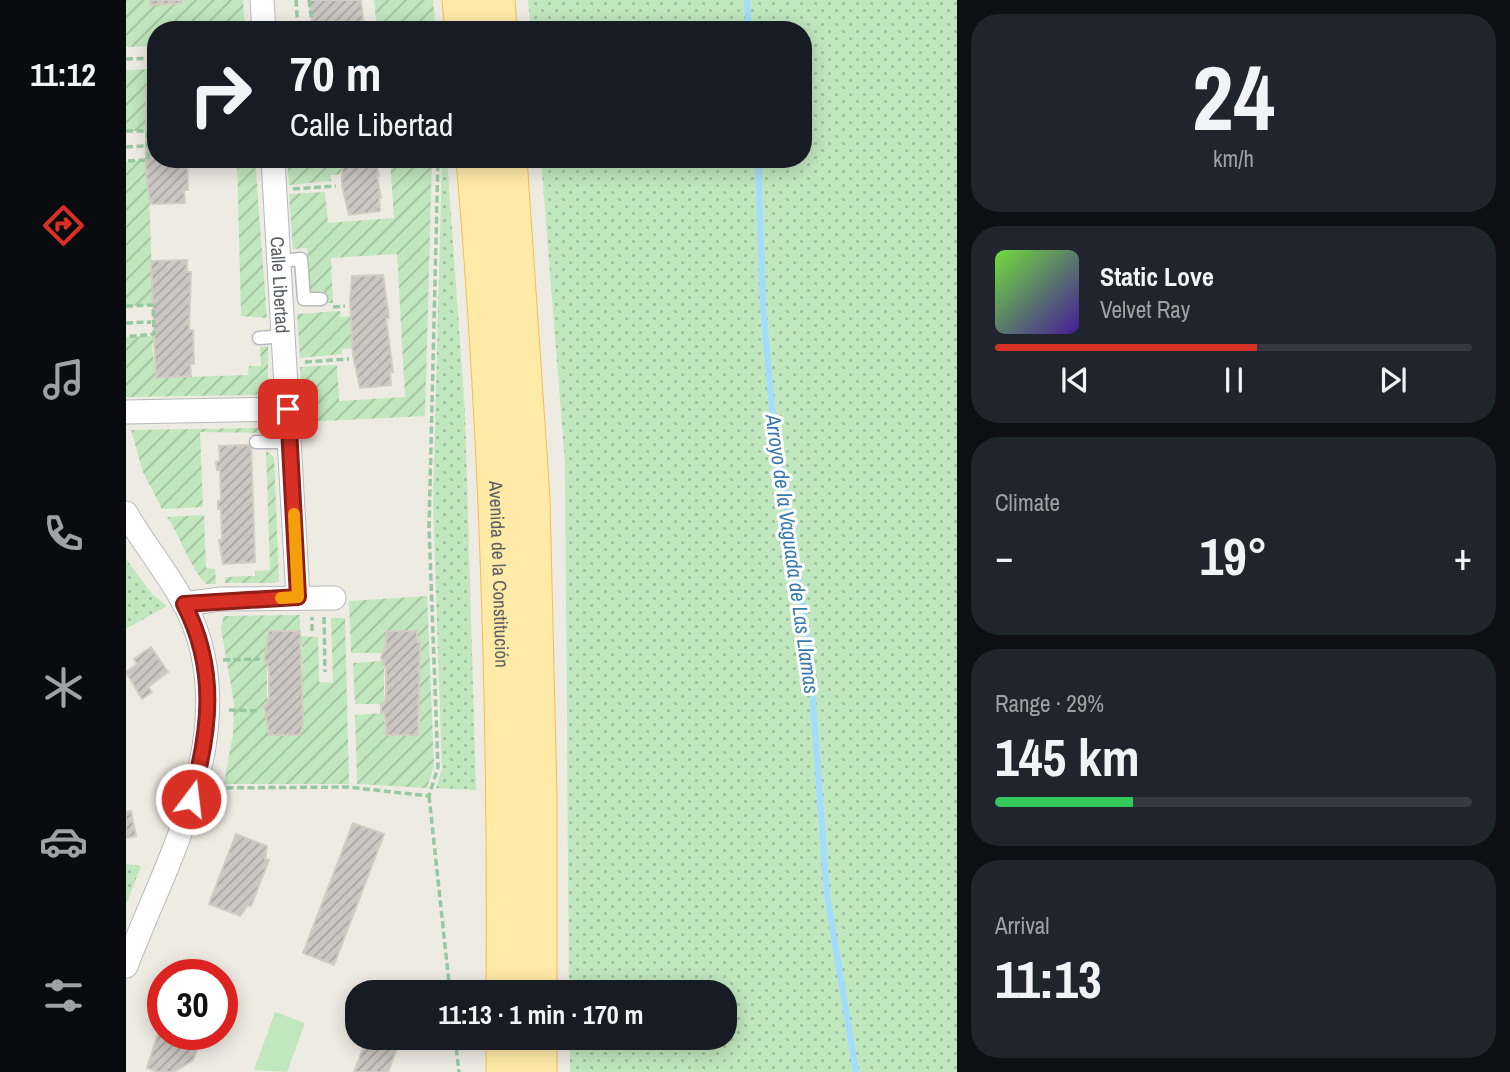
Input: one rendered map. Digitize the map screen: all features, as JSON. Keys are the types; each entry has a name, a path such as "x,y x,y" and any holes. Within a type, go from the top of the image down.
{"main road":[{"path":"461,0 463,21"},
{"path":"496,0 497,21"},
{"name":"Avenida de la Constitución","path":"476,168 484,259 496,502 506,817 505,980"},
{"name":"Avenida de la Constitución","path":"509,168 531,498 538,797 538,980"},
{"path":"505,1050 505,1072"},
{"path":"538,1050 538,1072"}],"street":[{"path":"262,0 263,21"},
{"name":"Calle Libertad","path":"274,168 289,442 305,606"},
{"path":"126,412 288,409"},
{"path":"126,513 184,604 204,664 209,724 191,799 126,966"},
{"path":"184,604 329,607"}],"lane":[{"path":"280,261 301,259 304,299 321,299"},
{"path":"259,338 285,336"},
{"path":"256,442 289,442"}],"path":[{"path":"296,0 297,21"},
{"path":"309,0 312,21"},
{"path":"126,59 147,58"},
{"path":"126,131 147,131"},
{"path":"126,147 144,146"},
{"path":"126,161 147,160"},
{"path":"438,168 429,527 438,767 429,796 449,980"},
{"path":"289,189 336,186"},
{"path":"126,306 153,305 154,334 126,337"},
{"path":"126,323 151,322"},
{"path":"300,362 349,359"},
{"path":"305,606 312,631"},
{"path":"325,672 329,607"},
{"path":"228,660 260,659"},
{"path":"229,710 260,711"},
{"path":"216,788 348,787 429,796"},
{"path":"456,1050 459,1072"}],"green space":[{"path":"126,0 150,0 150,5 182,3 182,0 243,0 244,21 147,21 147,46 126,47"},
{"path":"374,0 433,0 435,21 376,21"},
{"path":"528,0 957,0 957,1072 570,1072 570,1050 737,1050 737,980 569,980 565,463 542,168 812,168 812,21 530,21"},
{"path":"147,69 147,131 126,131 126,70"},
{"path":"147,160 153,305 126,306 126,161"},
{"path":"237,168 256,168 267,318 241,316"},
{"path":"288,168 343,168 343,174 331,175 331,181 289,185"},
{"path":"391,168 432,168 425,416 303,422 300,367 337,365 339,401 405,397 397,254 331,258 333,303 325,303 324,291 310,292 307,248 293,249 289,194 325,192 328,223 394,218"},
{"path":"442,168 448,168 465,413 476,790 436,788 442,769 433,503"},
{"path":"340,311 341,317 352,316 355,348 342,349 342,354 300,358 297,314"},
{"path":"154,336 152,347 156,378 248,375 249,366 261,366 260,347 268,346 268,385 256,395 126,397 126,337"},
{"path":"264,428 272,433 200,432 203,507 162,509 143,472 131,430"},
{"path":"266,451 274,457 279,581 225,583 225,577 255,576 255,571 270,570"},
{"path":"204,515 206,568 215,569 216,584 206,584 201,578 167,517"},
{"path":"126,559 152,594 167,606 126,629"},
{"path":"427,596 434,766 427,788 357,784 355,715 384,713 384,722 420,723 417,664 420,642 417,642 417,631 387,631 384,653 351,653 349,601"},
{"path":"300,615 300,631 269,631 264,661 267,662 267,705 264,705 270,735 301,734 303,694 300,694 303,665 300,650 303,650 300,636 318,637 319,682 333,683 331,618 345,618 349,784 224,784 233,734 234,703 221,628 224,616"},
{"path":"384,661 384,704 355,704 353,663"},
{"path":"126,864 141,866 126,905"},
{"path":"275,1012 305,1023 287,1072 254,1070"}],"building":[{"path":"150,0 182,0 182,3 150,5"},
{"path":"309,0 361,0 363,21 312,21"},
{"path":"147,87 147,168 187,168 188,190 184,190 185,203 150,204 146,174"},
{"path":"342,168 377,168 380,211 349,215 342,186"},
{"path":"187,260 187,272 191,272 189,330 193,330 194,364 190,364 191,376 156,378 151,261"},
{"path":"383,275 393,372 390,372 391,385 360,388 353,355 350,301 352,276"},
{"path":"251,445 255,562 223,564 219,540 222,540 221,509 218,509 218,501 221,501 220,470 217,470 216,462 220,461 219,446"},
{"path":"269,631 300,631 303,724 300,735 269,735 264,705 267,705 269,696 269,670 267,662 264,661"},
{"path":"386,631 417,631 417,642 420,642 418,735 386,735 381,704 384,704 386,696 386,670 381,658 386,644"},
{"path":"151,647 168,672 148,687 152,692 142,699 126,672 137,664 134,659"},
{"path":"131,811 136,836 126,838 126,812"},
{"path":"353,823 384,834 334,965 303,953"},
{"path":"236,834 267,846 265,859 269,860 251,906 247,906 240,916 209,904"},
{"path":"153,1050 197,1050 193,1060 174,1072 158,1072 147,1068"},
{"path":"362,1050 396,1050 388,1072 354,1072"}],"waterway":[{"name":"Arroyo de la Vaguada de Las Llamas","path":"747,0 748,21"},
{"name":"Arroyo de la Vaguada de Las Llamas","path":"758,168 763,306 772,409 809,647 827,895 856,1072"}],"slow traffic":[{"path":"281,598 298,597 294,514"}],"route":[{"path":"191,799 209,724 208,696 204,664 190,615 184,604 221,599 298,597 288,409"}]}
